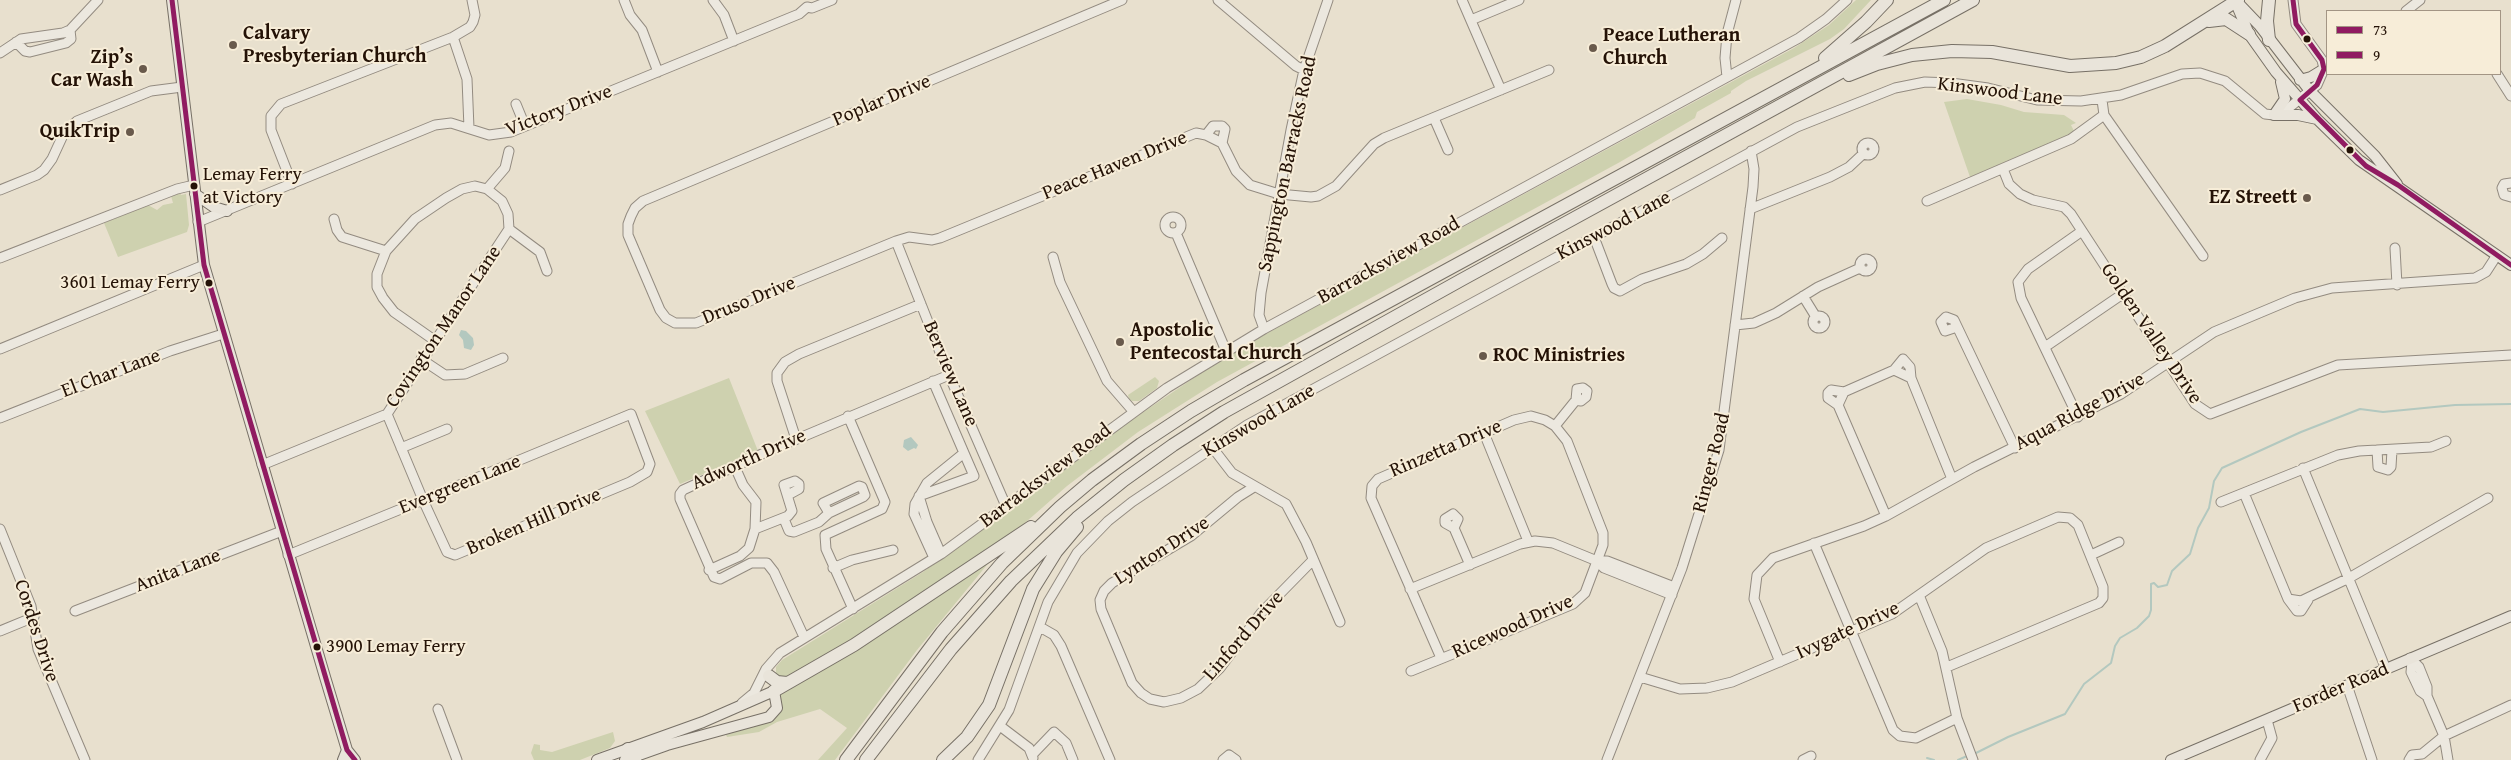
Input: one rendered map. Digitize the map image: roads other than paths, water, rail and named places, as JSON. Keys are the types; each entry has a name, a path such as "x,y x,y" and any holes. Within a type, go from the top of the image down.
{"highway":[{"path":"1805,75 1866,22 1887,0"},
{"path":"846,760 961,608 1043,523 1116,462 1211,399 1944,0"},
{"path":"866,760 951,649 990,603 1054,538 1124,480 1173,445 1224,412 1973,0"},
{"path":"1793,99 1877,64 1932,52 1992,52 2070,66 2116,63 2155,51 2204,22 2236,0"},
{"path":"2269,0 2266,21 2270,40"},
{"path":"2204,22 2226,19 2249,34"},
{"path":"943,760 966,737 989,705 1000,681 1026,604 1046,566 1070,534 1124,480"},
{"path":"774,691 854,645 978,565 1027,528 1043,523"},
{"path":"769,676 777,682 787,683"}],"main road":[{"path":"172,0 204,265 345,755 356,760"},
{"path":"2236,0 2270,40 2300,80 2375,156 2398,186"},
{"path":"2236,0 2249,34 2281,78 2317,118 2366,166 2398,186 2511,265"},
{"path":"2300,80 2311,77 2325,69"},
{"path":"2274,115 2285,100 2281,78"},
{"path":"2274,115 2298,115 2317,118"},
{"path":"194,190 214,207 227,211"},
{"name":"Forder Road","path":"2171,760 2411,660 2511,616"},
{"path":"597,760 630,757 769,717 777,708 774,691 630,757"}],"street":[{"path":"0,53 16,42 70,30 98,0"},
{"path":"292,184 271,130 271,116 281,104 453,38 470,28 473,22 475,15 472,0"},
{"path":"624,0 630,15 642,30 658,72"},
{"path":"713,0 724,16 734,41"},
{"name":"Victory Drive","path":"198,222 435,126 451,123 497,135 525,126 798,14 807,3 812,8 832,0"},
{"name":"Poplar Drive","path":"643,201 1122,0"},
{"path":"1218,0 1296,66 1304,70"},
{"name":"Sappington Barracks Road","path":"1264,329 1259,311 1279,194 1304,70 1328,0"},
{"path":"1462,0 1501,90"},
{"path":"1471,20 1520,0"},
{"path":"1727,77 1725,58 1727,34 1736,0"},
{"name":"Barracksview Road","path":"741,705 754,693 771,663 780,652 937,556 1133,411 1226,351 1812,30 1847,0"},
{"path":"2274,115 2285,111 2310,91 2320,80 2325,69 2322,60 2296,24 2293,0"},
{"path":"2407,10 2420,0"},
{"path":"16,42 25,51 30,52 66,43 71,39 70,30"},
{"path":"453,38 467,79 469,128"},
{"path":"1206,135 1213,126 1222,126 1225,129 1222,143 1243,180 1259,190 1310,197 1328,193 1374,144 1549,70"},
{"name":"Kinswood Lane","path":"978,760 1000,726 1017,691 1048,602 1059,582 1092,537 1132,502 1212,447 1353,366 1751,151 1842,108 1895,88 1925,82 1979,86 2037,100 2081,101 2102,100 2182,74 2200,73 2225,82 2260,111 2274,115"},
{"path":"2498,75 2511,96"},
{"path":"0,190 38,175 44,170 52,159 64,133 77,121 151,91 182,87"},
{"path":"2102,100 2104,115 2203,256"},
{"path":"516,104 525,126"},
{"path":"1927,201 2072,138 2104,115"},
{"path":"1434,118 1448,150"},
{"name":"Peace Haven Drive","path":"896,241 909,237 932,240 940,238 1186,136 1196,133 1206,135 1222,143"},
{"path":"487,189 506,168 509,151"},
{"name":"Ringer Road","path":"1607,760 1673,591 1701,511 1719,450 1728,397 1734,325 1750,209 1754,169 1751,151"},
{"path":"1750,209 1849,167 1864,153"},
{"name":"Golden Valley Drive","path":"2003,169 2009,184 2016,191 2033,200 2064,207 2071,214 2195,404 2210,414 2338,365 2511,354"},
{"path":"2511,183 2504,184 2502,188 2504,195 2511,197"},
{"path":"434,340 394,312 382,298 377,287 377,274 386,252 403,230 446,198 462,189 475,186 487,189 502,201 508,214 510,228 540,252 547,271"},
{"path":"0,258 178,189 194,190"},
{"name":"Druso Drive","path":"643,201 635,208 631,216 628,224 628,235 660,310 666,318 681,324 696,323 896,241"},
{"path":"334,219 337,230 342,236 386,252"},
{"name":"Covington Manor Lane","path":"262,465 387,414 421,359 510,228"},
{"path":"2078,417 2021,298 2018,282 2028,269 2082,231"},
{"path":"1176,233 1226,351"},
{"path":"1594,237 1612,284 1614,288 1620,290 1651,276 1686,264 1703,254 1722,238"},
{"name":"Berview Lane","path":"896,241 949,375 1006,506"},
{"path":"2395,248 2396,285"},
{"name":"Aqua Ridge Drive","path":"1780,662 1754,599 1757,576 1772,558 1886,516 1952,479 2121,394 2214,332 2295,298 2332,288 2475,278 2486,272 2497,255"},
{"path":"1053,257 1060,282 1107,381 1133,411"},
{"path":"0,349 204,265"},
{"path":"1734,325 1754,323 1776,314 1803,296 1860,268"},
{"path":"2045,347 2124,294"},
{"path":"1803,296 1816,317"},
{"path":"796,439 777,381 781,365 798,354 921,304"},
{"path":"1957,327 2015,448"},
{"name":"El Char Lane","path":"0,418 170,352 224,334"},
{"path":"421,359 445,375 465,374 502,358"},
{"path":"1886,516 1838,405 1844,392 1898,371 1910,378 1952,479"},
{"name":"Adworth Drive","path":"709,570 680,498 683,490 848,416 949,375"},
{"path":"919,496 974,476 933,380"},
{"path":"1555,426 1576,400"},
{"name":"Broken Hill Drive","path":"387,414 447,552 456,555 630,482 647,472 650,464 631,414"},
{"name":"Evergreen Lane","path":"288,554 631,414"},
{"path":"848,416 885,502 882,509 825,535 826,549 833,568 853,609"},
{"name":"Rinzetta Drive","path":"1441,658 1371,498 1372,486 1378,479 1514,420 1531,416 1545,420 1555,426"},
{"name":"Ricewood Drive","path":"1411,671 1572,604 1585,594 1603,545 1600,524 1567,441 1555,426"},
{"path":"401,448 447,429"},
{"path":"1484,433 1528,541"},
{"path":"2221,502 2338,455 2377,450 2431,447 2446,441"},
{"path":"1212,447 1237,477 1286,504 1306,542 1312,561 1340,622"},
{"path":"2377,450 2378,467 2388,470 2391,467 2392,450"},
{"path":"937,556 914,514 919,496 927,483 964,453"},
{"path":"734,467 743,486 756,502 755,529 749,548 740,556 709,570 714,578 720,579 751,563 767,563 774,572 804,637"},
{"path":"2303,468 2386,669"},
{"path":"1237,477 1238,497"},
{"name":"Lynton Drive","path":"1140,693 1127,672 1101,609 1100,600 1104,590 1112,582 1196,532 1238,497 1254,487"},
{"path":"2244,492 2297,611 2301,611 2308,600 2488,498"},
{"path":"755,529 784,519 792,511 788,495"},
{"path":"784,519 789,531 794,532 819,522 829,513"},
{"name":"Ivygate Drive","path":"1640,677 1680,689 1707,688 1732,682 1892,614 1986,548 2058,517 2070,518 2078,526 2091,555"},
{"path":"1454,528 1470,564"},
{"name":"Cordes Drive","path":"0,529 34,617 38,649 85,760"},
{"name":"Anita Lane","path":"75,611 282,531"},
{"path":"1410,589 1528,541 1545,541 1597,561 1607,561 1673,591"},
{"path":"1947,667 2094,607 2103,598 2103,587 2091,555 2119,542"},
{"path":"1814,543 1890,724 1900,736 1916,738 1957,718"},
{"path":"833,568 852,560 893,550"},
{"name":"Linford Drive","path":"1140,693 1164,702 1180,698 1198,689 1220,668 1261,613 1312,561"},
{"path":"1919,595 1947,667 1957,718 1972,756"},
{"path":"0,631 34,617"},
{"path":"1040,627 1054,635 1061,646 1110,760"},
{"path":"2411,660 2419,667 2427,686 2427,696 2444,736 2448,760"},
{"path":"771,663 769,676 774,691"},
{"path":"2348,685 2372,760"},
{"path":"2409,760 2412,755 2423,757 2444,736 2511,705"},
{"path":"438,709 457,760"},
{"path":"2260,760 2272,738 2267,720"},
{"path":"1000,726 1029,748 1033,757 1054,732 1066,743 1074,760"},
{"path":"1223,760 1229,755 1236,760"}],"waterway":[{"path":"1974,754 2008,737 2065,714 2084,684 2111,663 2115,646 2120,638 2137,628 2149,616 2151,610 2151,584 2154,583 2158,587 2167,585 2172,571 2190,554 2198,528 2209,508 2214,481 2222,468 2301,432 2360,409 2383,412 2455,405 2511,404"},
{"path":"1958,760 1967,756"},
{"path":"1927,758 1934,760"}],"place":[{"name":"Calvary Presbyterian Church","path":"233,45"},
{"name":"Peace Lutheran Church","path":"1593,48"},
{"name":"Zip’s Car Wash","path":"143,69"},
{"name":"QuikTrip","path":"130,132"},
{"name":"Lemay Ferry at Victory","path":"194,186"},
{"name":"EZ Streett","path":"2307,198"},
{"name":"3601 Lemay Ferry","path":"209,283"},
{"name":"Apostolic Pentecostal Church","path":"1120,342"},
{"name":"ROC Ministries","path":"1483,356"},
{"name":"3900 Lemay Ferry","path":"317,647"}]}
